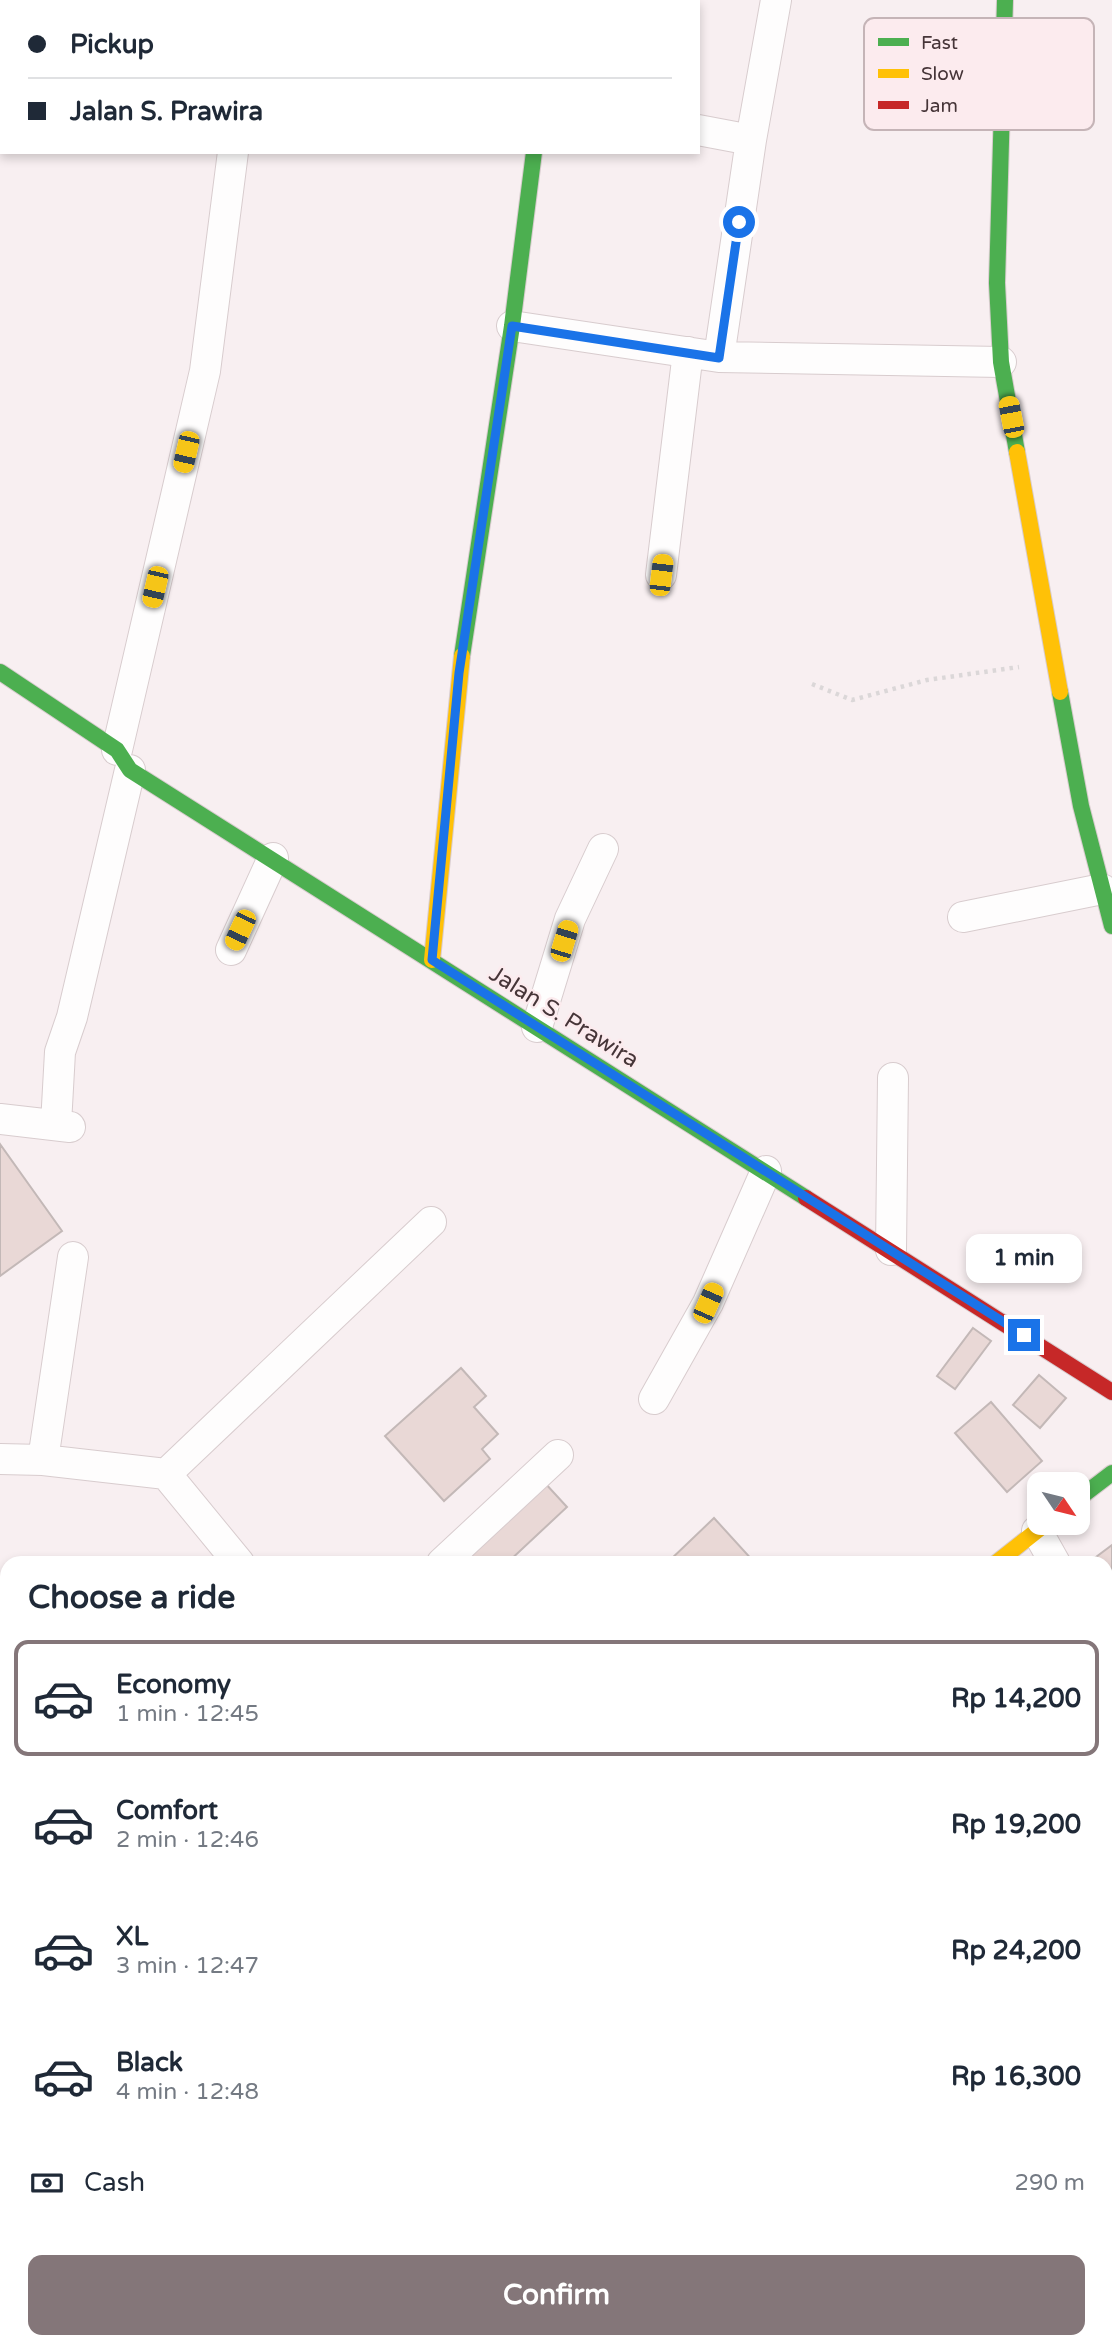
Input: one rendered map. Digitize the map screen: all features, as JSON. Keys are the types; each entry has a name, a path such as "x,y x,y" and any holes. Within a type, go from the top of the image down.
{"street":[{"path":"719,358 751,140 776,0"},
{"path":"1004,18 1005,0"},
{"path":"700,130 751,140"},
{"path":"1001,130 997,283 1001,362 1081,806 1112,926"},
{"path":"0,1119 63,1125 60,1052 72,1017 205,371 233,154"},
{"path":"432,960 459,673 512,326 534,154"},
{"path":"512,326 719,358 1001,362"},
{"path":"661,575 688,352"},
{"name":"Jalan S. Prawira","path":"0,671 123,760 273,858 1112,1392"},
{"path":"537,1027 570,919 603,849"},
{"path":"231,950 273,858"},
{"path":"963,917 1102,889"},
{"path":"891,1250 893,1078"},
{"path":"654,1399 708,1303 766,1171"},
{"path":"166,1474 431,1222"},
{"path":"43,1460 73,1257"},
{"path":"450,1556 558,1455"},
{"path":"0,1459 43,1460 166,1474 233,1556"},
{"path":"1090,1490 1112,1473"},
{"path":"1005,1556 1033,1535"},
{"path":"1046,1535 1053,1556"}],"path":[{"path":"812,684 852,700 927,680 1055,662"}],"building":[{"path":"0,1144 62,1231 0,1276"},
{"path":"973,1328 991,1341 955,1389 937,1376"},
{"path":"461,1368 486,1396 474,1407 498,1434 482,1449 490,1459 444,1501 385,1436"},
{"path":"1039,1375 1066,1398 1040,1428 1013,1405"},
{"path":"991,1402 1042,1461 1007,1492 955,1433"},
{"path":"544,1482 567,1507 514,1556 465,1556"},
{"path":"714,1518 749,1556 674,1556"},
{"path":"1112,1545 1112,1556 1097,1556"}],"traffic: fast":[{"path":"1004,18 1005,0"},
{"path":"1001,130 997,283 1001,362 1017,452"},
{"path":"462,656 512,326 534,154"},
{"path":"0,672 117,750 130,770 806,1198"},
{"path":"1060,692 1081,806 1112,926"},
{"path":"1090,1490 1112,1473"}],"traffic: slow":[{"path":"1017,452 1060,692"},
{"path":"432,960 462,656"},
{"path":"1005,1556 1032,1535"}],"traffic: jam":[{"path":"806,1198 1112,1392"}],"route":[{"path":"739,222 719,358 512,326 459,673 432,960 1024,1335"}]}
